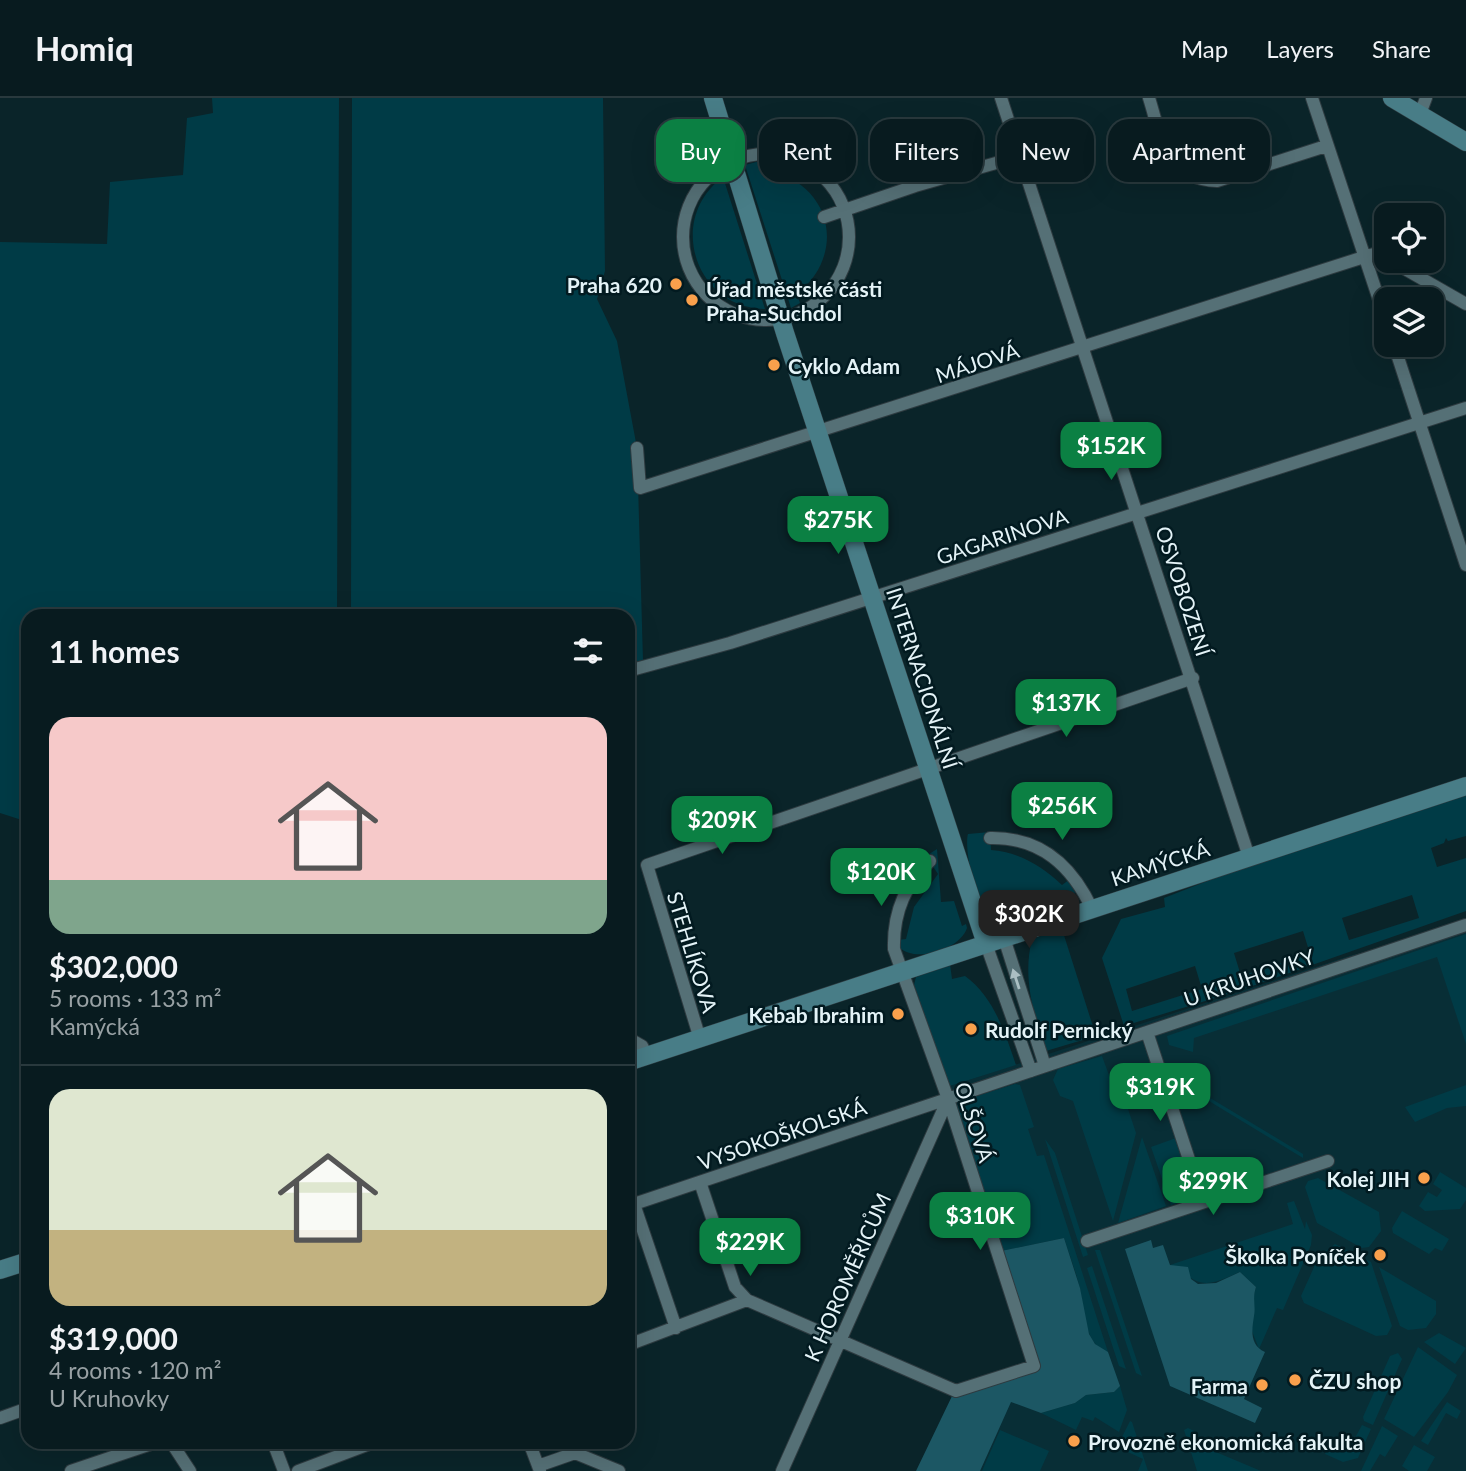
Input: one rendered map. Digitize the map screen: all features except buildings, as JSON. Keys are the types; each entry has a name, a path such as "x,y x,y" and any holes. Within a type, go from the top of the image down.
{"street":[{"name":"INTERNACIONÁLNÍ","path":"713,98 719,119"},
{"name":"OSVOBOZENÍ","path":"1002,98 1009,119"},
{"path":"1149,98 1168,158 1177,168 1204,181 1217,181 1326,146"},
{"path":"1312,98 1374,287"},
{"path":"1392,98 1423,106 1466,142"},
{"path":"705,182 690,204 683,233 687,263 704,292 726,310 747,318 780,318 813,304 837,279 848,245 844,210 826,180 798,160 760,154 745,158"},
{"path":"824,217 915,186 997,163"},
{"name":"INTERNACIONÁLNÍ","path":"738,182 817,432 986,944 1031,1071"},
{"name":"OSVOBOZENÍ","path":"1030,182 1249,857"},
{"path":"1364,257 1374,254"},
{"name":"MÁJOVÁ","path":"637,448 640,488 1364,257"},
{"path":"1412,273 1466,304"},
{"path":"1398,357 1466,565"},
{"name":"GAGARINOVA","path":"635,669 872,597 1466,408"},
{"name":"STEHLÍKOVA","path":"700,1039 647,866 1193,678"},
{"name":"KAMÝCKÁ","path":"635,1060 1466,786"},
{"path":"990,838 1028,843 1056,858 1075,876 1092,909"},
{"name":"OLŠOVÁ","path":"839,1339 956,1391 1034,1366 948,1099 894,949 897,911 914,877 929,862"},
{"name":"U KRUHOVKY","path":"1031,1071 1466,925"},
{"path":"1004,938 1045,1066"},
{"path":"1147,1032 1203,1202"},
{"path":"635,1042 642,1046 647,1056"},
{"name":"VYSOKOŠKOLSKÁ","path":"635,1204 1031,1071"},
{"name":"K HOROMĚŘICŮM","path":"782,1471 948,1099"},
{"path":"1087,1241 1328,1161"},
{"path":"700,1182 735,1287 747,1300 839,1339"},
{"path":"635,1216 676,1328"},
{"path":"0,1270 21,1263"},
{"path":"635,1343 747,1300"},
{"path":"0,1418 21,1410"},
{"path":"71,1471 136,1449"},
{"path":"176,1449 190,1471"},
{"path":"276,1449 284,1471"},
{"path":"298,1471 348,1449"},
{"path":"532,1449 539,1468 570,1449"},
{"path":"577,1449 619,1471"}],"shaded area":[{"path":"212,98 339,98 337,609 21,609 21,820 0,813 0,242 107,244 110,182 183,175 187,118 213,113"},
{"path":"352,98 603,98 605,271 597,299 617,341 637,448 643,661 635,663 635,609 351,609"},
{"path":"759,161 759,182 795,182 802,186 816,201 824,218 827,237 824,257 814,277 797,294 800,303 791,308 745,165"},
{"path":"718,182 725,182 765,309 741,305 721,294 706,278 696,258 693,237 696,215 706,195"},
{"path":"1466,789 1466,836 1448,841 1446,838 1444,843 1431,848 1437,867 1466,858 1466,911 1241,990 1124,1026 1102,958 1121,919 1165,907 1164,898 1301,844","holes":["1412,895 1419,918 1349,940 1342,918","1303,931 1310,954 1241,976 1234,953","1195,966 1202,989 1132,1011 1126,989"]},
{"path":"990,832 991,850 1030,861 1062,885 1070,879 1075,892 1073,906 1006,928 992,924 985,915 974,886 967,843 968,834"},
{"path":"937,849 941,902 954,901 962,926 966,924 967,928 955,943 936,952 906,952 899,947 898,940 906,939 914,907 938,874 926,856"},
{"path":"1466,920 1466,1471 918,1471 1040,1370 950,1086 1352,955 1425,938"},
{"path":"1062,929 1096,1036 1046,1051 1031,996 1029,954 1032,939"},
{"path":"1466,934 1466,1044 1437,957 1194,1038 1193,1052 1169,1045 1167,1036"},
{"path":"950,964 952,979 965,976 984,994 1003,1028 1016,1065 950,1086 914,985 916,977"},
{"path":"1102,1056 1113,1086 1120,1085 1136,1133 1113,1221 1073,1101 1060,1096 1053,1080 1058,1069"},
{"path":"1167,1072 1303,1154 1303,1158 1166,1075"},
{"path":"1015,1084 1020,1085 1034,1127 1028,1129 1037,1156 1044,1155 1108,1352 1093,1341 1089,1333 1079,1285 1064,1238 1001,1251 954,1110 961,1101"},
{"path":"1466,1085 1466,1106 1447,1108 1415,1122 1405,1107"},
{"path":"1142,1137 1166,1206 1118,1223"},
{"path":"1176,1138 1194,1192 1188,1200 1171,1205 1151,1147"},
{"path":"1045,1139 1055,1153 1088,1255 1083,1257"},
{"path":"1440,1172 1466,1188 1466,1200 1460,1209 1425,1211 1419,1206 1428,1192 1437,1197 1442,1190 1433,1184"},
{"path":"1318,1178 1379,1212 1381,1231 1369,1247 1362,1248 1317,1223 1305,1187 1308,1181"},
{"path":"1294,1201 1305,1229 1306,1221 1312,1235 1311,1245 1283,1310 1277,1308 1259,1349 1250,1326 1256,1287 1240,1272 1218,1281 1203,1283 1170,1265 1293,1224 1287,1203"},
{"path":"1402,1211 1449,1239 1442,1251 1435,1248 1429,1254 1393,1233 1392,1228"},
{"path":"1064,1238 1080,1288 1089,1334 1095,1344 1108,1352 1120,1386 1114,1392 1086,1395 1075,1403 1041,1413 1011,1402 980,1471 916,1471 953,1394 1037,1367 1001,1251"},
{"path":"1151,1240 1153,1248 1163,1245 1170,1265 1188,1267 1191,1279 1198,1284 1216,1283 1240,1272 1256,1287 1253,1336 1256,1345 1265,1352 1244,1399 1262,1408 1255,1423 1170,1386 1125,1249"},
{"path":"1335,1244 1371,1262 1392,1326 1387,1335 1376,1336 1304,1303 1301,1296 1319,1256"},
{"path":"1095,1250 1100,1250 1142,1376 1136,1373"},
{"path":"1092,1266 1126,1369 1119,1366 1087,1268"},
{"path":"1379,1267 1436,1301 1436,1314 1426,1328 1408,1330 1400,1326"},
{"path":"1439,1333 1466,1348 1455,1364 1424,1342"},
{"path":"1418,1347 1457,1375 1448,1392 1414,1437 1384,1419"},
{"path":"1398,1353 1402,1359 1373,1425 1364,1421 1363,1417 1390,1356"},
{"path":"1120,1386 1127,1410 1119,1432 1095,1417 1093,1421 1082,1417 1076,1430 1041,1413 1075,1403 1086,1395 1114,1392"},
{"path":"1447,1402 1461,1411 1457,1419 1446,1413 1428,1445 1421,1441"},
{"path":"1130,1421 1148,1471 1138,1471 1143,1459 1117,1447"},
{"path":"1362,1425 1371,1429 1358,1458 1343,1462 1325,1454 1330,1439 1350,1447"},
{"path":"1382,1426 1398,1436 1385,1457 1380,1454 1370,1471 1361,1471"},
{"path":"1188,1428 1194,1431 1197,1444 1261,1471 1197,1471 1184,1430"},
{"path":"1000,1430 1049,1451 1040,1471 982,1471"},
{"path":"1414,1445 1435,1457 1427,1471 1409,1471 1402,1466"}],"place":[{"name":"Praha 620","path":"676,284"},
{"name":"Úřad městské části Praha-Suchdol","path":"692,300"},
{"name":"Cyklo Adam","path":"774,365"},
{"name":"Kebab Ibrahim","path":"898,1014"},
{"name":"Rudolf Pernický","path":"971,1029"},
{"name":"Kolej JIH","path":"1424,1178"},
{"name":"Školka Poníček","path":"1380,1255"},
{"name":"ČZU shop","path":"1295,1380"},
{"name":"Farma","path":"1262,1385"},
{"name":"Provozně ekonomická fakulta","path":"1074,1441"}]}
